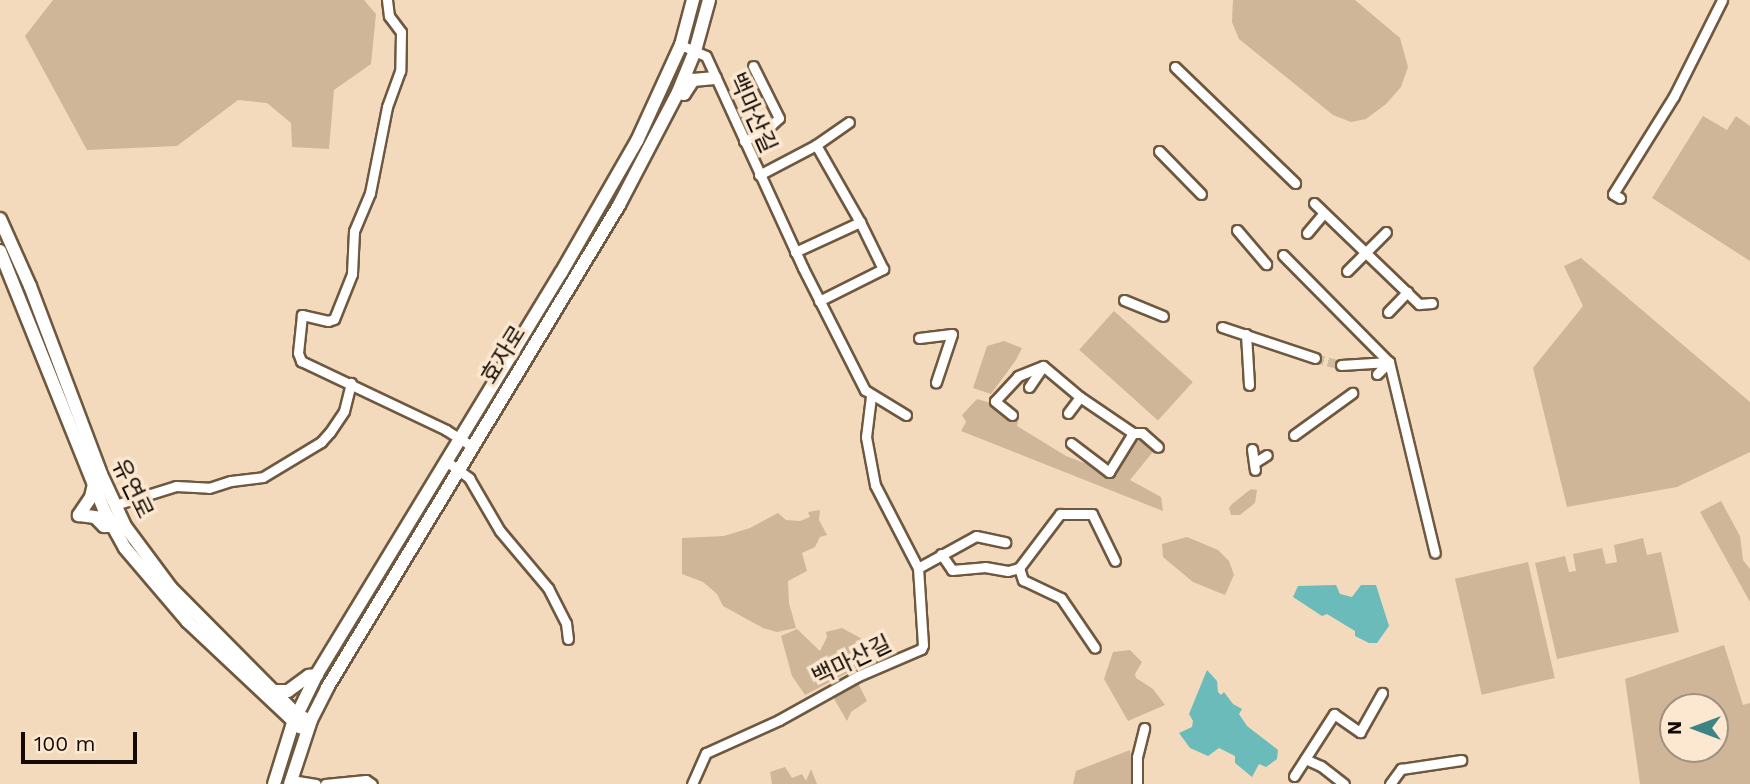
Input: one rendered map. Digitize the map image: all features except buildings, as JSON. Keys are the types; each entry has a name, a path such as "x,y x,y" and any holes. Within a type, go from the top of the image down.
{"main road":[{"name":"효자로","path":"302,723 317,674 630,152 681,45 693,0"},
{"name":"효자로","path":"302,723 334,675 619,205 678,92 695,51 709,0"},
{"path":"678,92 684,94 698,78 715,78"},
{"name":"유연로","path":"0,219 30,286 88,456 94,484 112,526 152,584 275,691 302,723"},
{"name":"유연로","path":"0,251 88,456 125,526 200,626 302,723"},
{"path":"94,484 91,497 79,515 95,517 104,526 112,526"},
{"path":"275,691 288,691 309,676 317,674"},
{"path":"288,783 302,723"},
{"path":"274,784 302,723"}],"street":[{"path":"387,0 389,16 401,32 400,71 387,107 370,193 354,231 352,274 334,319 328,321 302,315 299,330 301,361 351,383 472,446"},
{"path":"1616,196 1674,96 1721,0"},
{"name":"백마산길","path":"681,45 706,56 795,252 864,390 906,415"},
{"path":"744,141 765,131 779,118 753,66"},
{"path":"1175,66 1296,183"},
{"path":"759,175 816,145 849,122"},
{"path":"816,145 860,222 883,269 819,301"},
{"path":"1159,151 1201,194"},
{"path":"1314,203 1419,304 1432,303"},
{"path":"1307,233 1324,213"},
{"path":"795,252 860,222"},
{"path":"1237,230 1266,264"},
{"path":"1347,271 1386,232"},
{"path":"1283,255 1389,362 1435,553"},
{"path":"1388,312 1407,292"},
{"path":"1124,300 1163,316"},
{"path":"1222,327 1315,358"},
{"path":"919,338 952,334 936,382"},
{"path":"1246,334 1249,385"},
{"path":"1340,365 1389,362"},
{"path":"1377,374 1389,362"},
{"path":"1029,387 1043,366"},
{"path":"1043,366 1080,397 1133,433 1142,433 1158,447"},
{"path":"1012,415 995,401 1011,382 1043,366"},
{"path":"115,505 176,486 209,488 231,481 263,477 321,442 344,411 351,383"},
{"path":"1294,435 1352,393"},
{"name":"백마산길","path":"681,784 690,784 706,753 779,720 858,676 921,649 918,568 875,485 866,438 871,396"},
{"path":"1068,413 1080,397"},
{"path":"1071,443 1110,472 1133,433"},
{"path":"1252,449 1254,466 1267,455"},
{"path":"446,461 469,478 500,531 548,588 566,623 568,639"},
{"path":"941,554 952,570 1019,568 1060,514 1092,514 1115,561"},
{"path":"918,568 976,536 1005,542"},
{"path":"1019,568 1023,580 1061,598 1095,648"},
{"path":"1294,776 1334,714 1360,732 1382,693"},
{"path":"1137,784 1137,757 1144,728"},
{"path":"1304,759 1321,766 1344,784"},
{"path":"1390,784 1401,769 1461,760"},
{"path":"325,784 366,780 372,784"},
{"path":"288,783 316,784"}],"shaded area":[{"path":"53,0 364,0 376,14 371,64 334,90 329,149 292,147 291,123 267,103 238,100 177,146 87,150 25,36"},
{"path":"1233,0 1355,0 1400,38 1408,67 1401,87 1386,104 1366,119 1351,122 1333,115 1239,39 1232,22"},
{"path":"1703,116 1727,130 1736,116 1750,126 1750,261 1652,198"},
{"path":"1581,258 1750,402 1750,452 1677,487 1567,507 1533,368 1583,306 1564,266"},
{"path":"1114,311 1193,382 1158,421 1079,350"},
{"path":"1004,341 1022,348 1016,360 991,394 973,388 987,346"},
{"path":"977,399 998,405 1018,422 1017,426 1066,456 1111,473 1142,435 1156,448 1130,480 1161,497 1163,511 961,431 966,422 962,415"},
{"path":"1251,489 1257,490 1255,503 1240,515 1231,515 1229,508 1232,504"},
{"path":"1721,501 1740,536 1743,560 1750,569 1750,602 1700,512"},
{"path":"820,510 819,520 827,535 820,537 815,547 802,553 807,571 788,581 789,603 796,628 777,632 763,628 723,606 717,594 703,582 682,574 682,538 724,536 750,528 778,513 786,520 800,521 810,517 808,512"},
{"path":"1187,537 1218,550 1229,561 1234,575 1225,595 1193,582 1163,557 1162,544"},
{"path":"1643,538 1647,555 1661,552 1679,632 1557,659 1535,563 1565,556 1569,572 1576,571 1573,554 1602,548 1606,564 1617,562 1614,545"},
{"path":"1528,562 1555,678 1482,695 1455,579"},
{"path":"842,628 864,640 874,659 805,695 792,676 781,636 797,629 820,651 827,637 826,632"},
{"path":"1724,645 1743,705 1750,703 1750,784 1640,784 1625,679"},
{"path":"1130,650 1142,662 1135,674 1136,678 1153,689 1165,705 1128,721 1104,679 1113,652"},
{"path":"858,683 867,701 851,712 847,721 833,697"},
{"path":"1130,750 1134,784 1073,784 1076,771"},
{"path":"785,767 792,778 802,774 806,781 811,769 817,784 772,784 770,772"}],"water":[{"path":"1336,585 1340,594 1352,597 1361,585 1376,585 1389,626 1377,643 1369,643 1355,636 1355,631 1327,614 1322,616 1293,597 1298,586"},
{"path":"1207,670 1217,681 1218,692 1221,695 1224,692 1233,704 1242,709 1239,714 1247,726 1278,750 1277,759 1266,767 1259,764 1252,777 1235,763 1235,756 1219,748 1208,756 1190,748 1179,733 1192,727 1193,721 1189,714"}],"tunnel":[{"path":"1315,358 1341,365"}]}
